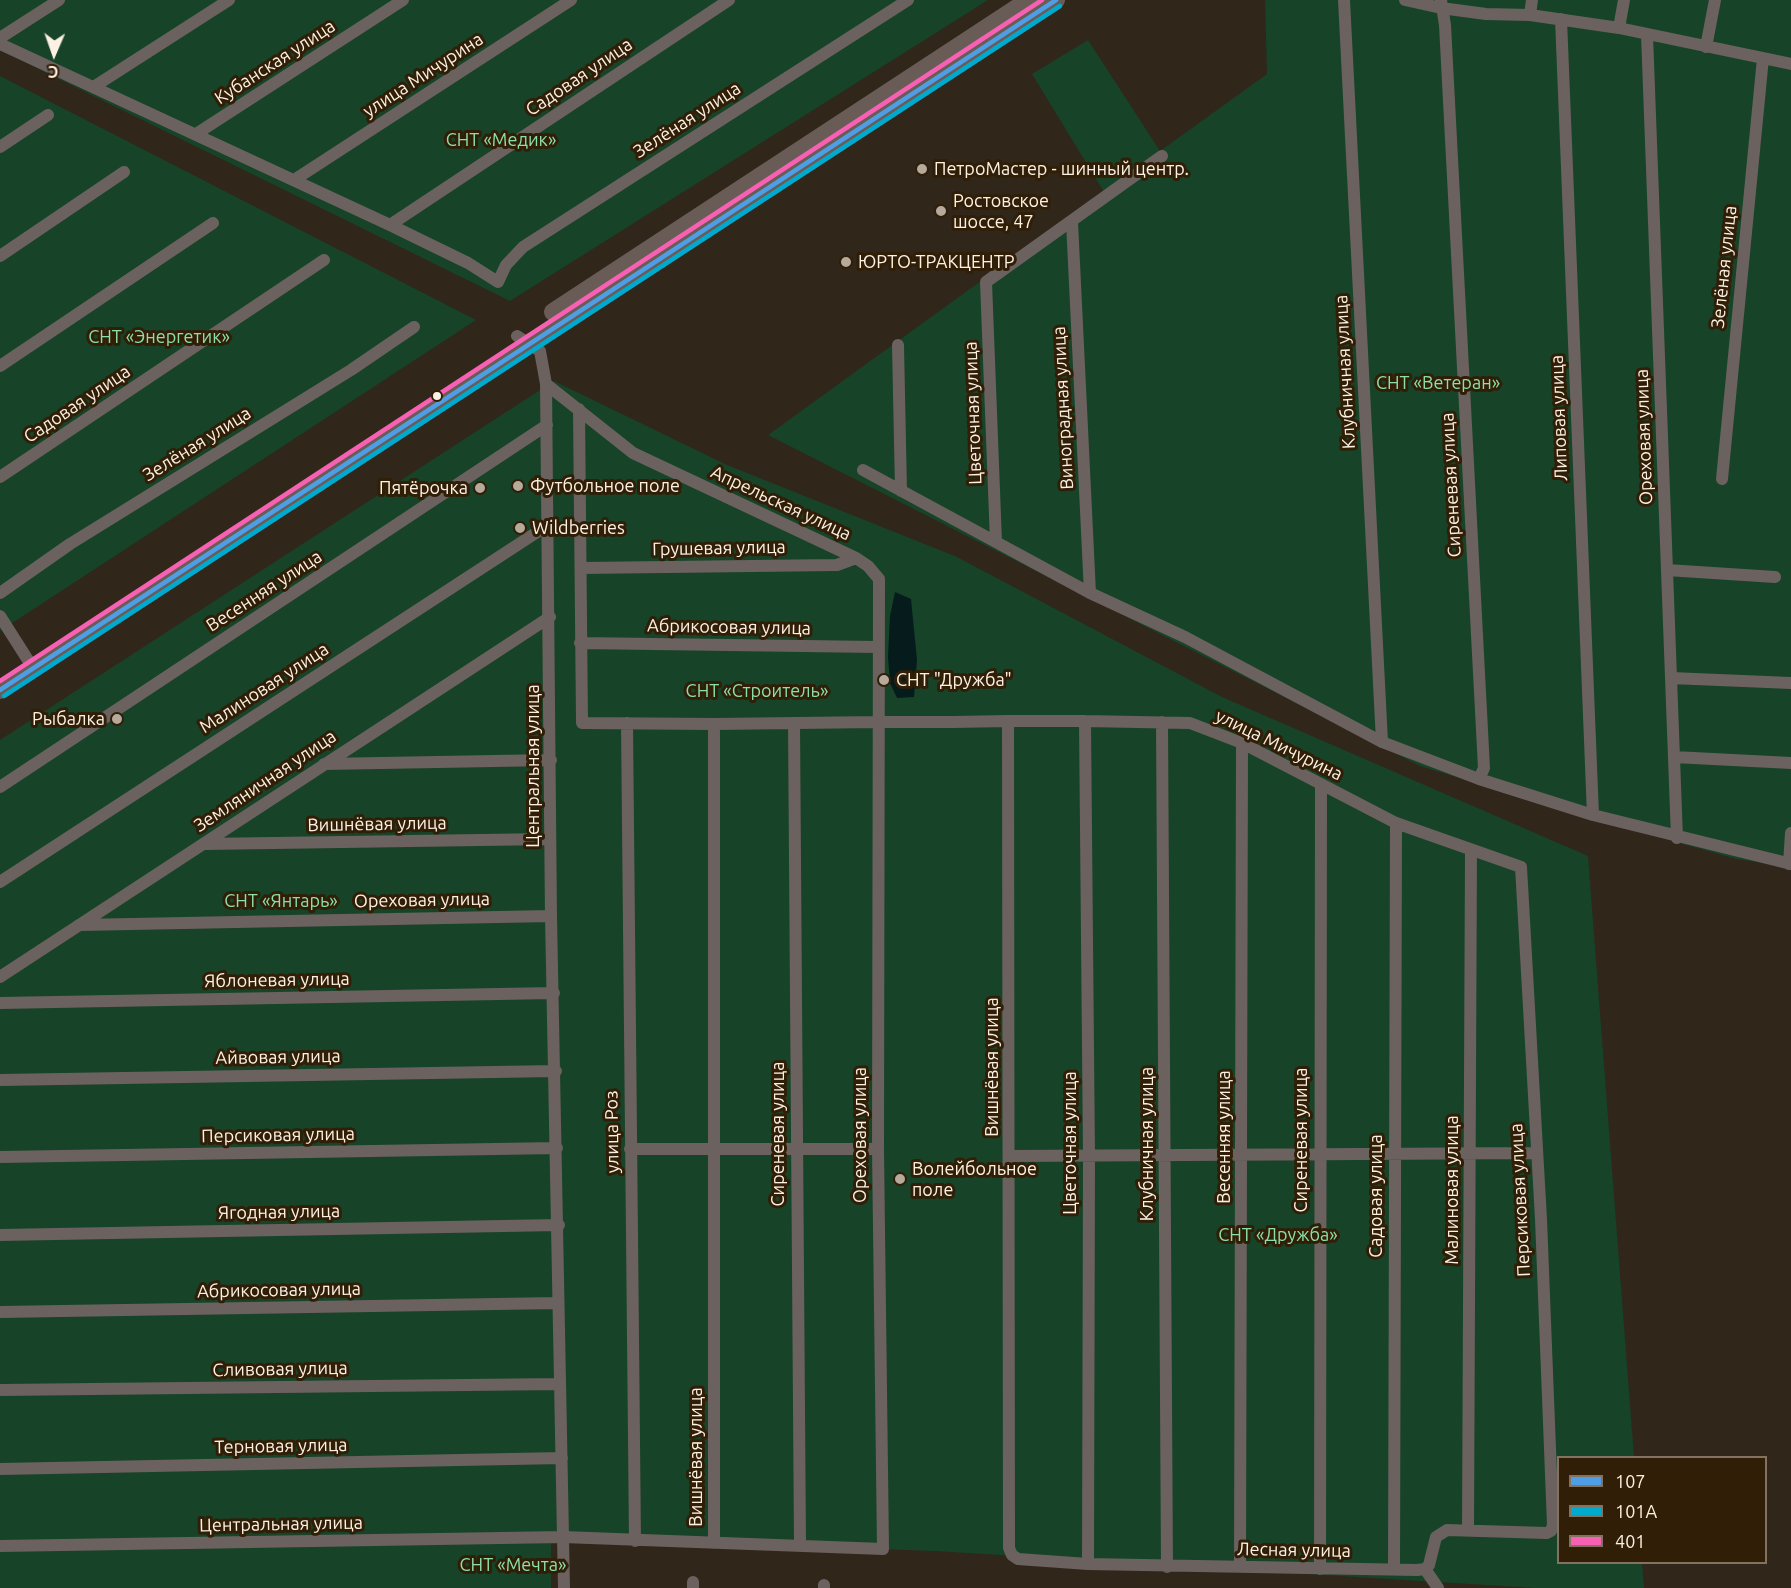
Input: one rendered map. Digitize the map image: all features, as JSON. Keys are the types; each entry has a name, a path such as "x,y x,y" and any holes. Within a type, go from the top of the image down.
{"highway":[{"path":"0,690 30,663 522,340 1029,0"},
{"path":"522,340 679,247 1056,0"},
{"path":"0,675 30,663"}],"street":[{"path":"0,38 59,0"},
{"path":"95,86 229,0"},
{"name":"Кубанская улица","path":"196,134 403,0"},
{"name":"улица Мичурина","path":"294,180 571,0"},
{"name":"Садовая улица","path":"390,225 729,0"},
{"name":"Зелёная улица","path":"390,225 468,263 498,282 506,265 523,248 908,0"},
{"name":"Клубничная улица","path":"1344,0 1382,742"},
{"path":"1405,0 1441,4 1486,14 1530,15 1619,28 1791,63"},
{"path":"1530,15 1532,0"},
{"path":"1619,28 1624,0"},
{"path":"1706,47 1715,0"},
{"name":"Сиреневая улица","path":"1441,4 1445,25 1484,768 1479,779"},
{"name":"Липовая улица","path":"1561,19 1593,815"},
{"name":"Ореховая улица","path":"1647,35 1677,838"},
{"path":"0,44 95,86 390,225"},
{"name":"Зелёная улица","path":"1722,479 1762,58"},
{"path":"0,147 48,115"},
{"path":"1071,222 1162,156"},
{"path":"0,256 124,172"},
{"name":"Цветочная улица","path":"996,542 986,282 1071,222"},
{"name":"Виноградная улица","path":"1071,222 1090,593"},
{"path":"0,366 213,223"},
{"name":"Садовая улица","path":"0,477 324,260"},
{"name":"Зелёная улица","path":"0,593 70,544 351,370 414,327"},
{"name":"Центральная улица","path":"522,340 540,351 546,384 550,617 551,916 559,1225 558,1303 564,1588"},
{"path":"898,345 901,490"},
{"name":"Апрельская улица","path":"546,384 633,453 856,558 868,566 879,579 878,722"},
{"path":"579,409 580,644"},
{"name":"Весенняя улица","path":"0,787 547,425"},
{"path":"863,470 1090,593 1185,637 1382,742 1479,779 1593,815 1677,838 1790,864 1791,833"},
{"name":"Малиновая улица","path":"0,882 548,525"},
{"name":"Грушевая улица","path":"581,568 837,565 856,558"},
{"path":"1667,570 1775,576"},
{"path":"0,616 30,663"},
{"name":"Земляничная улица","path":"0,977 322,764 550,617"},
{"name":"улица Мичурина","path":"580,644 582,723 1008,721 1190,723 1242,743 1396,823 1521,867"},
{"name":"Абрикосовая улица","path":"580,644 877,647"},
{"path":"1671,678 1791,683"},
{"name":"Вишнёвая улица","path":"1008,721 1011,1156 1009,1548 1012,1555"},
{"name":"Цветочная улица","path":"1085,721 1089,1157 1088,1564"},
{"name":"Ореховая улица","path":"800,1545 883,1549 878,1149 878,722"},
{"name":"Клубничная улица","path":"1162,722 1167,1567"},
{"name":"улица Роз","path":"627,723 634,1541"},
{"name":"Сиреневая улица","path":"794,723 800,1545"},
{"name":"Вишнёвая улица","path":"714,724 712,1149 714,1543"},
{"name":"Весенняя улица","path":"1240,1568 1242,743"},
{"path":"1674,757 1791,763"},
{"path":"322,764 550,760"},
{"name":"Сиреневая улица","path":"1320,1569 1321,784"},
{"name":"Садовая улица","path":"1394,1569 1396,823"},
{"name":"Вишнёвая улица","path":"204,844 550,839"},
{"name":"Малиновая улица","path":"1468,1529 1472,850"},
{"name":"Персиковая улица","path":"1468,1529 1547,1533 1551,1531 1553,1525 1541,1219 1521,867"},
{"name":"Ореховая улица","path":"78,925 551,916"},
{"name":"Яблоневая улица","path":"0,1003 554,993"},
{"name":"Айвовая улица","path":"0,1080 556,1071"},
{"name":"Персиковая улица","path":"0,1157 557,1148"},
{"path":"630,1149 878,1149"},
{"path":"1011,1156 1242,1157 1536,1153"},
{"name":"Ягодная улица","path":"0,1235 559,1225"},
{"name":"Абрикосовая улица","path":"0,1312 558,1303"},
{"name":"Сливовая улица","path":"0,1390 560,1384"},
{"name":"Терновая улица","path":"0,1469 562,1458"},
{"path":"1438,1588 1425,1569 1429,1565 1436,1537 1447,1530 1468,1529"},
{"path":"563,1537 800,1545"},
{"name":"Центральная улица","path":"0,1546 563,1537"},
{"name":"Лесная улица","path":"1012,1555 1018,1559 1167,1567 1425,1569"}],"green space":[{"name":"СНТ «Медик»","path":"0,0 988,0 510,301 0,50"},
{"name":"СНТ «Ветеран»","path":"1265,0 1791,0 1791,867 1736,859 1420,766 768,435 1104,192 1032,74 1088,40 1160,151 1267,74"},
{"name":"СНТ «Энергетик»","path":"0,76 476,320 0,631"},
{"path":"554,381 727,465 957,557 1222,697 1588,856 1634,1456 1557,1456 1557,1564 1642,1564 1644,1588 1535,1588 935,1551 714,1543 551,1541 551,1588 0,1588 0,740"}],"water":[{"path":"895,592 911,599 917,660 914,697 897,698 890,683 888,657 890,616"}],"transit line":[{"name":"401","path":"0,681 1042,0"},
{"name":"107","path":"0,690 1056,0"},
{"name":"101А","path":"4,696 1060,6"}],"place":[{"name":"ПетроМастер - шинный центр.","path":"922,169"},
{"name":"Ростовское шоссе, 47","path":"941,211"},
{"name":"ЮРТО-ТРАКЦЕНТР","path":"846,262"},
{"name":"Футбольное поле","path":"518,486"},
{"name":"Пятёрочка","path":"480,488"},
{"name":"Wildberries","path":"520,528"},
{"name":"СНТ \"Дружба\"","path":"884,680"},
{"name":"Рыбалка","path":"117,719"},
{"name":"Волейбольное поле","path":"900,1179"}],"park label":[{"name":"СНТ «Строитель»","path":"757,691"},
{"name":"СНТ «Янтарь»","path":"281,901"},
{"name":"СНТ «Дружба»","path":"1278,1235"},
{"name":"СНТ «Мечта»","path":"513,1565"}]}
